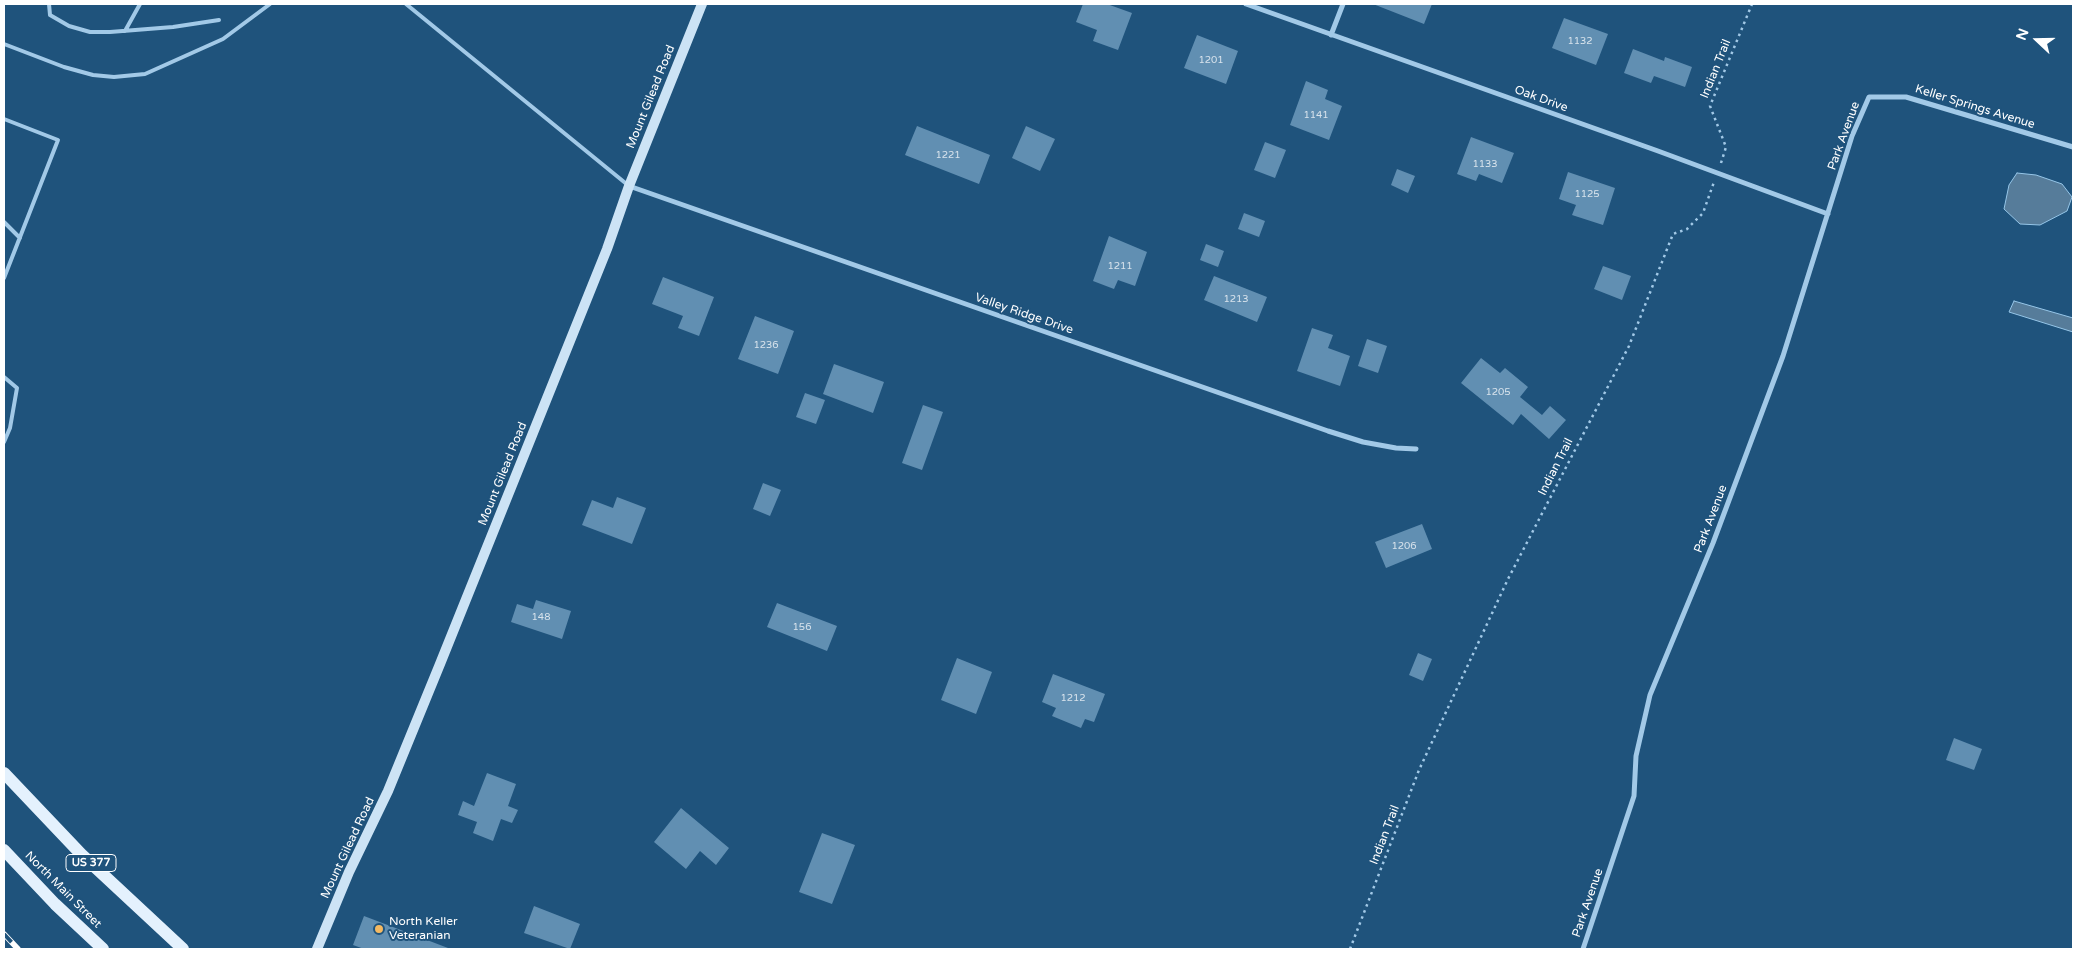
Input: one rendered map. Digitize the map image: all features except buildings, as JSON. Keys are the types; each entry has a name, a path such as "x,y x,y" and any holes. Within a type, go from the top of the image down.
{"main road":[{"name":"Mount Gilead Road","path":"317,949 349,872 403,755 607,249 629,186 702,4"},
{"name":"US 377","path":"4,773 81,854 183,949"},
{"name":"North Main Street","path":"4,850 55,904 103,949"}],"street":[{"name":"Oak Drive","path":"1246,4 1828,214"},
{"path":"1331,35 1343,4"},
{"name":"Keller Springs Avenue","path":"1868,97 1906,97 2073,147"},
{"name":"Park Avenue","path":"1583,949 1634,796 1636,756 1650,695 1713,543 1783,356 1852,136 1868,97"},
{"name":"Valley Ridge Drive","path":"629,186 1328,431 1363,442 1396,448 1416,449"}],"lane":[{"path":"49,4 50,15 69,26 90,32 173,27 218,20"},
{"path":"125,31 140,4"},
{"path":"4,44 64,67 93,75 114,77 145,74 222,38 269,4"},
{"path":"406,4 629,186"},
{"path":"4,119 58,140 4,278"},
{"path":"4,222 20,238"},
{"path":"4,376 17,388 10,428 4,442"}],"path":[{"name":"Indian Trail","path":"1350,949 1419,770 1508,579 1629,346 1673,234 1687,229 1703,213 1726,147 1710,106 1752,4"}],"water":[{"path":"2017,173 2036,175 2062,184 2072,197 2067,211 2040,225 2020,224 2004,209 2009,185"},
{"path":"2014,301 2073,318 2073,332 2009,312"}],"railway":[{"path":"4,934 18,949"}],"place":[{"name":"North Keller Veteranian","path":"379,929"}]}
